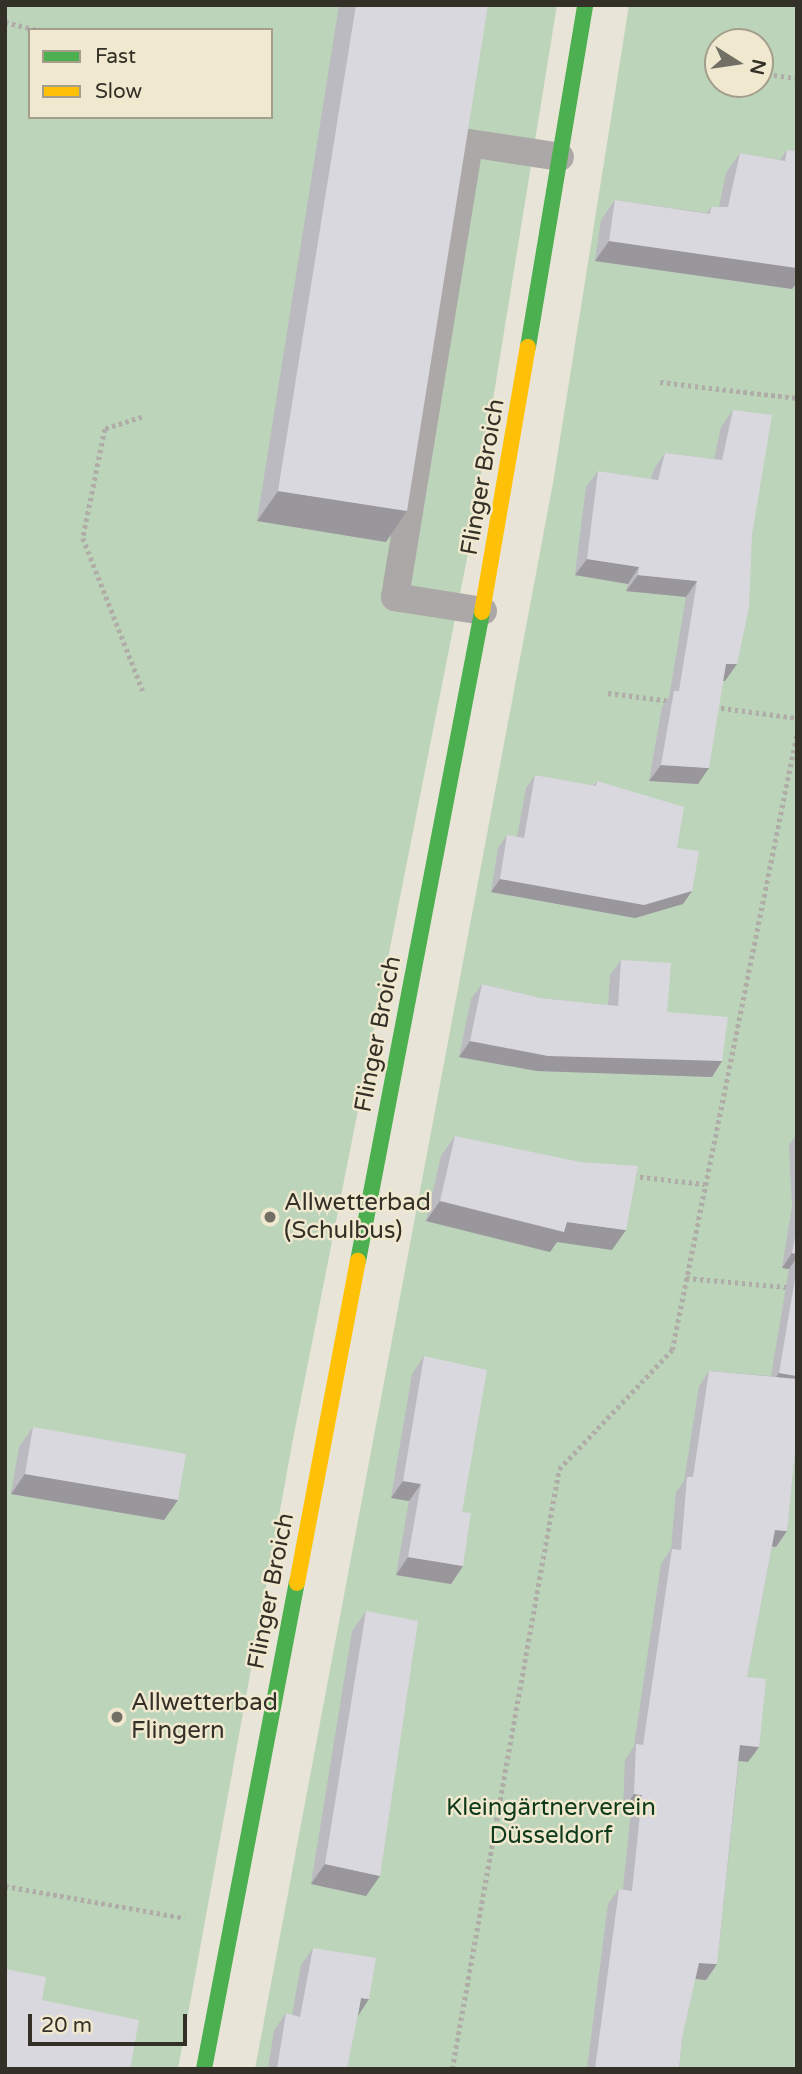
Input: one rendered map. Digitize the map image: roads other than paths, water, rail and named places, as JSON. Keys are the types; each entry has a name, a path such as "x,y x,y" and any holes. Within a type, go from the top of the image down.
{"street":[{"name":"Flinger Broich","path":"204,2069 483,611 585,5"}],"lane":[{"path":"483,611 395,597 469,143 560,158"}],"place":[{"name":"Allwetterbad (Schulbus)","path":"270,1217"},
{"name":"Allwetterbad Flingern","path":"117,1717"}],"park label":[{"name":"Kleingärtnerverein Düsseldorf","path":"551,1822"}]}
